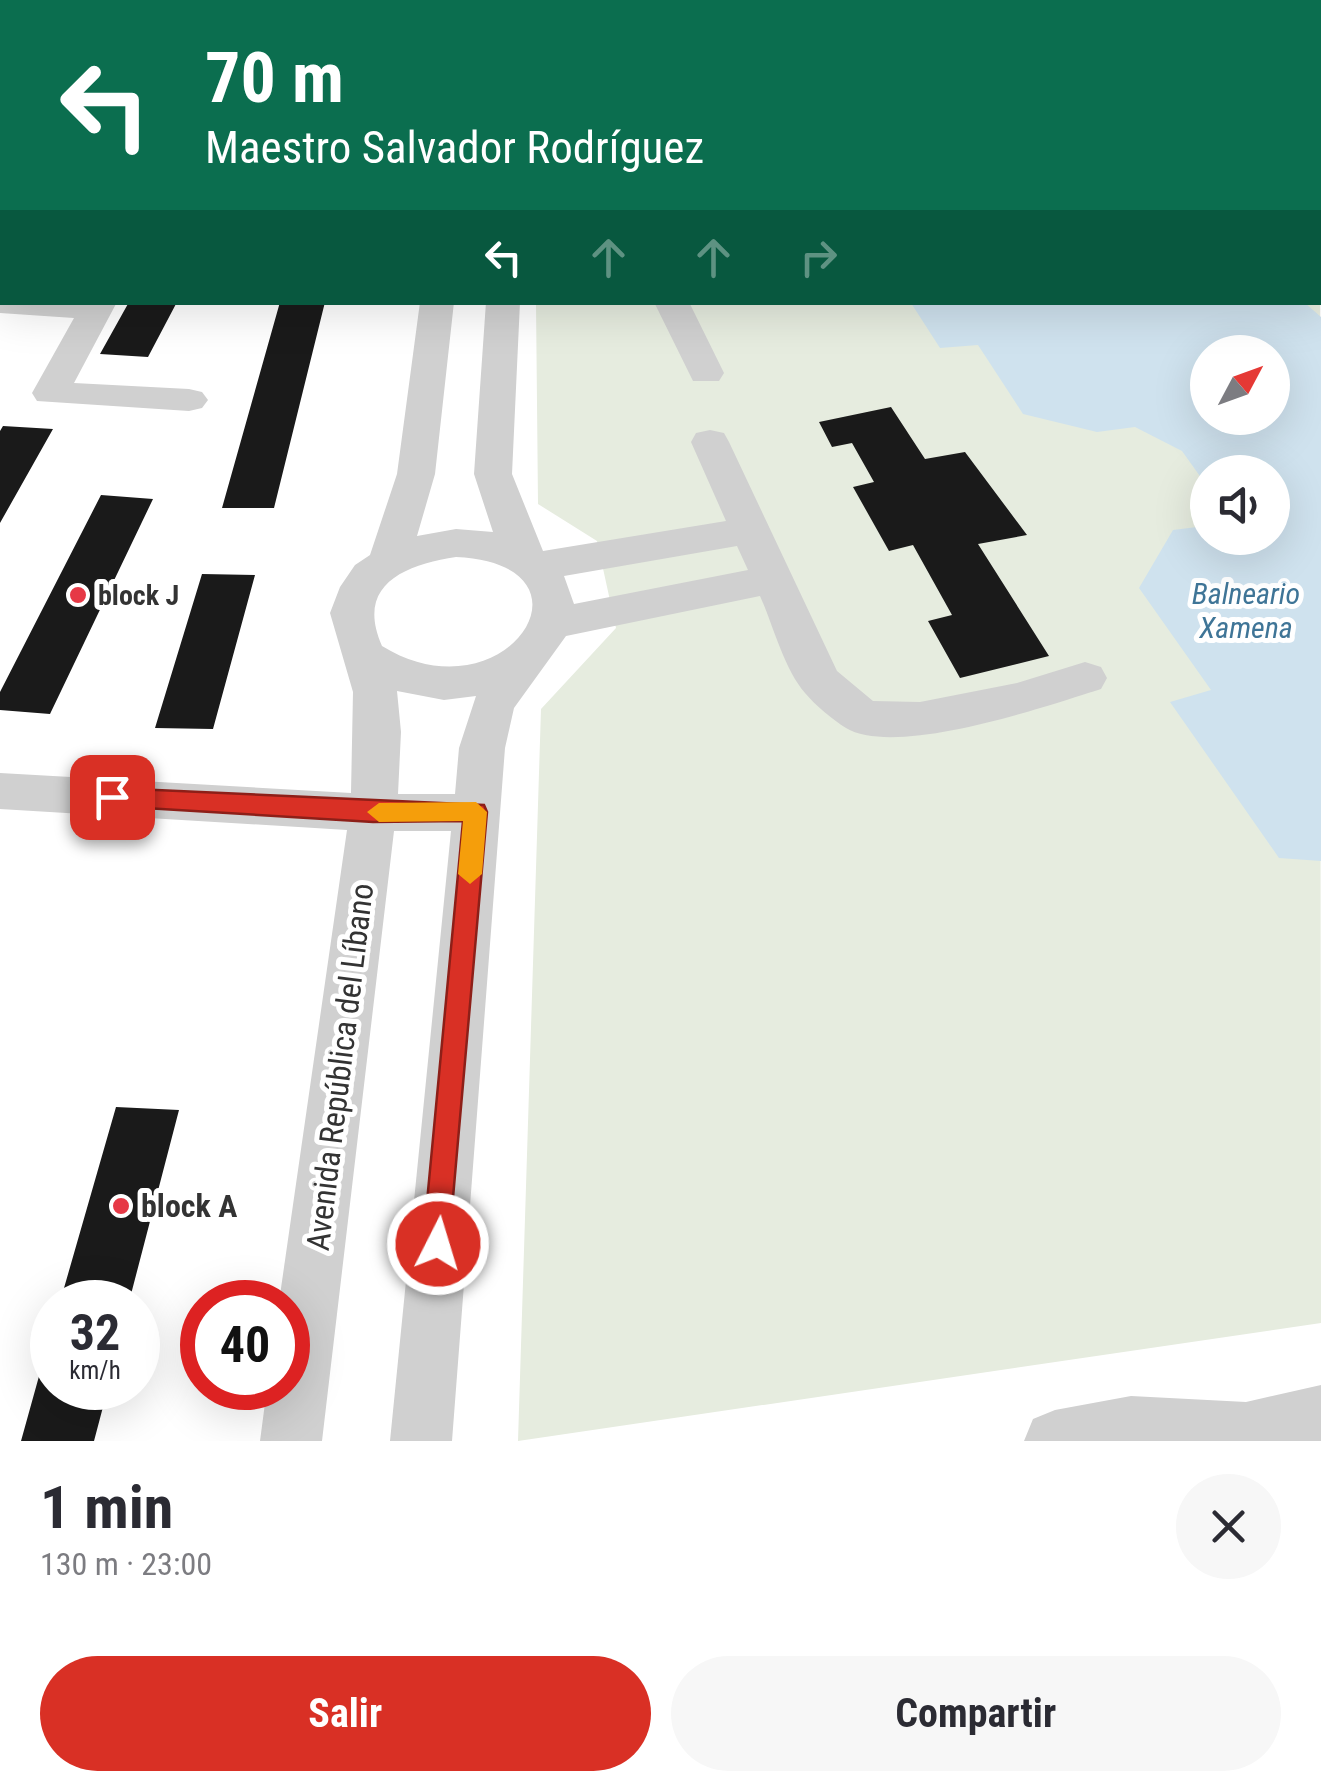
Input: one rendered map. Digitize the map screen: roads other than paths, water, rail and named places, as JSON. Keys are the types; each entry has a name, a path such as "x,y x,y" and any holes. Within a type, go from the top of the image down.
{"street":[{"path":"66,305 99,306 50,393 189,400"},
{"path":"389,560 416,474 437,305"},
{"path":"420,1441 476,812 492,705 539,641 552,592 528,561 493,474 503,305"},
{"path":"672,305 706,373"},
{"path":"710,442 820,682 863,717 920,719 1018,699 1085,678"},
{"path":"751,530 528,561 467,542 432,544 389,560 369,576 354,597 351,632 365,656 387,672 426,684 466,684 539,641 772,579"},
{"name":"Avenida República del Líbano","path":"291,1441 373,812 380,724 365,656"},
{"path":"0,790 373,812 476,812"},
{"path":"1055,1441 1132,1428 1196,1436 1246,1433 1321,1416"}],"water":[{"name":"Balneario Xamena","path":"912,305 1307,305 1321,317 1321,861 1279,858 1170,702 1211,690 1139,588 1173,530 1190,528 1190,555 1290,555 1290,455 1190,455 1190,462 1182,451 1135,427 1097,432 1023,414 978,345 940,348"}],"place":[{"name":"block J","path":"78,595"},
{"name":"block A","path":"121,1206"}]}
